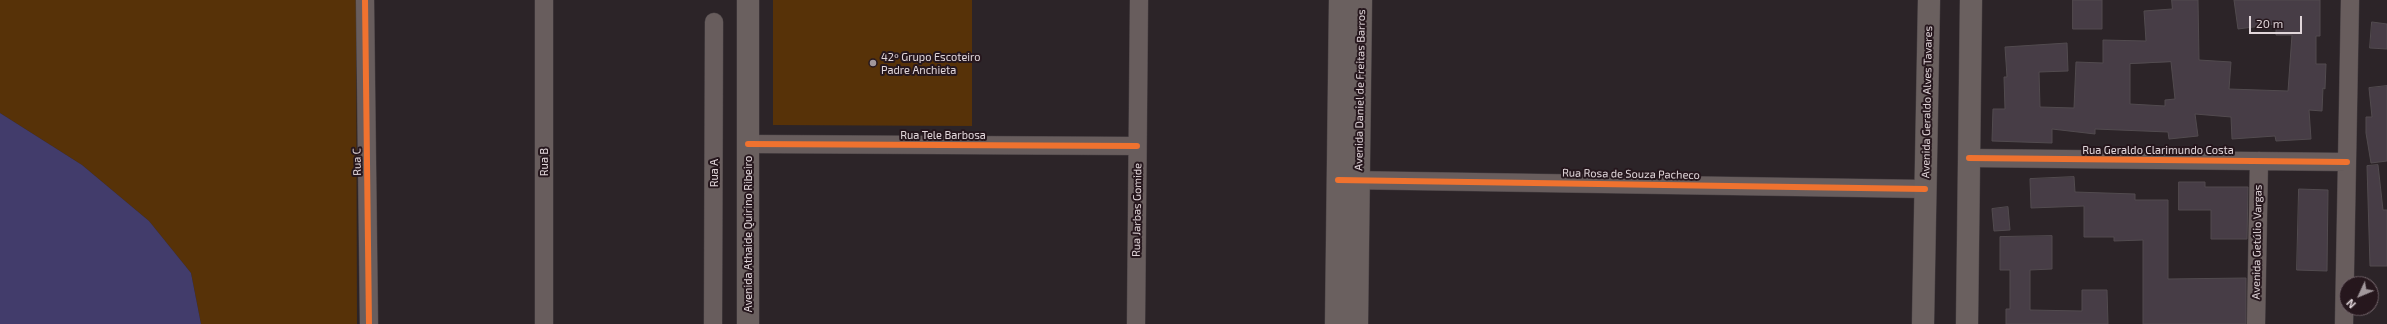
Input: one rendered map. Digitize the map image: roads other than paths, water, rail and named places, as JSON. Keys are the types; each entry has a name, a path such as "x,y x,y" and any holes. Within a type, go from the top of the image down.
{"street":[{"name":"Rua C","path":"365,0 369,324"},
{"name":"Rua B","path":"544,0 544,324"},
{"name":"Avenida Athaide Quirino Ribeiro","path":"748,0 748,324"},
{"name":"Rua Jarbas Gomide","path":"1136,324 1139,0"},
{"name":"Avenida Daniel de Freitas Barros","path":"1340,0 1348,180 1357,324"},
{"name":"Avenida Daniel de Freitas Barros","path":"1336,324 1361,0"},
{"name":"Avenida Geraldo Alves Tavares","path":"1923,324 1929,0"},
{"path":"1967,324 1971,0"},
{"path":"2344,324 2350,0"},
{"name":"Rua A","path":"713,324 714,22"},
{"name":"Rua Tele Barbosa","path":"748,144 1137,146"},
{"name":"Rua Geraldo Clarimundo Costa","path":"1969,158 2347,162"},
{"name":"Avenida Getúlio Vargas","path":"2256,324 2259,161"},
{"name":"Rua Rosa de Souza Pacheco","path":"1348,180 1925,189"}],"place":[{"name":"42º Grupo Escoteiro Padre Anchieta","path":"873,63"}]}
